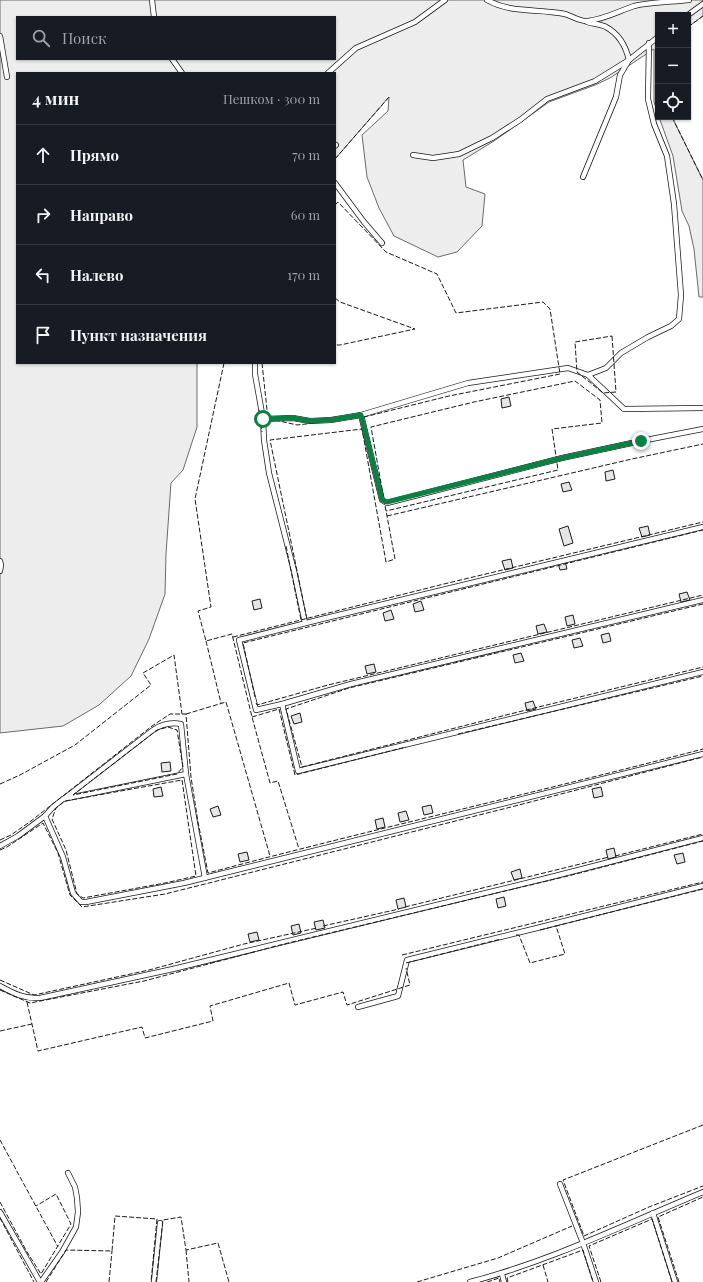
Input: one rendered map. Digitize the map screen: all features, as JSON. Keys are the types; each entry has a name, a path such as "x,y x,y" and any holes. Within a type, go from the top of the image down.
{"lane":[{"path":"152,0 154,16"},
{"path":"329,72 356,48 415,22 445,0"},
{"path":"487,0 493,4 517,10 544,11 565,14 586,22 606,27 618,37 626,49 629,60 620,75 616,97 583,177"},
{"path":"586,22 604,18 635,6 689,0"},
{"path":"691,13 703,4"},
{"path":"0,36 7,77"},
{"path":"413,155 433,158 459,154 492,138 520,120 547,99 595,81 629,60 655,39"},
{"path":"588,375 606,368 621,353 671,326 679,319 681,295 674,204 667,156 654,124 648,99 649,43"},
{"path":"173,60 181,72"},
{"path":"336,184 364,222 382,243"},
{"path":"255,364 255,374 263,419 264,440 269,472 294,571 305,623"},
{"path":"263,419 293,418 310,421 331,420 361,415 468,383 568,368 588,375 624,409 703,408"},
{"path":"361,415 382,500 387,502 562,458 641,441 703,430"},
{"path":"703,527 239,640 256,710 351,684 703,600"},
{"path":"0,561 0,571"},
{"path":"282,704 298,771 703,672"},
{"path":"0,846 18,836 45,816 53,807 152,730 170,723 181,724 186,774 205,878"},
{"path":"45,816 63,857 73,893 81,902 93,901 205,878 703,754"},
{"path":"63,799 186,774"},
{"path":"0,986 24,997 40,998 173,968 551,877 703,838"},
{"path":"358,1007 398,996 407,960 703,886"},
{"path":"0,1212 41,1282 62,1252 76,1227 78,1212 77,1198 75,1187 68,1173"},
{"path":"560,1184 583,1243 596,1282"},
{"path":"470,1282 502,1274 583,1243 703,1192"},
{"path":"652,1213 675,1282"},
{"path":"154,1282 160,1222"},
{"path":"502,1274 504,1282"}],"shaded area":[{"path":"0,0 703,0 703,16 691,25 691,12 655,12 655,105 654,49 610,78 549,102 494,141 463,160 466,187 485,194 482,226 457,252 438,257 394,236 379,208 367,177 362,135 388,111 389,97 336,158 336,72 16,72 16,364 197,364 197,427 183,470 171,483 165,594 149,639 131,676 99,705 63,726 0,733"},
{"path":"660,120 673,120 703,180 703,297 699,297 694,249 689,226 682,211 673,156"}],"building":[{"path":"509,397 511,406 502,408 501,399"},
{"path":"613,470 615,479 606,481 605,472"},
{"path":"569,482 572,490 563,492 561,484"},
{"path":"568,526 573,543 564,546 559,529"},
{"path":"648,526 650,535 642,537 639,528"},
{"path":"511,559 513,568 505,570 502,561"},
{"path":"565,561 567,569 560,570 558,563"},
{"path":"687,592 690,600 681,602 679,594"},
{"path":"260,599 262,608 254,610 252,601"},
{"path":"421,601 424,610 415,612 413,604"},
{"path":"391,610 394,619 385,621 383,613"},
{"path":"573,615 575,624 567,626 565,617"},
{"path":"544,624 547,632 538,634 536,626"},
{"path":"609,633 611,641 603,643 601,635"},
{"path":"580,638 583,646 574,648 572,640"},
{"path":"521,653 524,661 515,663 513,655"},
{"path":"374,664 376,672 367,674 365,666"},
{"path":"533,701 536,709 527,711 525,703"},
{"path":"300,713 302,722 294,724 291,716"},
{"path":"170,762 171,771 162,772 161,763"},
{"path":"161,787 163,796 154,797 153,789"},
{"path":"601,787 603,796 594,798 592,789"},
{"path":"431,805 433,813 424,815 422,807"},
{"path":"218,806 221,815 213,817 210,809"},
{"path":"406,811 409,820 400,822 398,813"},
{"path":"383,818 385,827 377,829 375,820"},
{"path":"614,848 616,857 608,859 606,850"},
{"path":"247,852 249,860 240,862 238,854"},
{"path":"683,853 685,862 677,864 674,855"},
{"path":"520,869 522,878 514,880 511,872"},
{"path":"504,897 506,906 498,908 496,899"},
{"path":"404,898 406,907 398,909 396,900"},
{"path":"323,920 325,928 316,930 314,922"},
{"path":"299,924 301,933 293,935 291,926"},
{"path":"257,932 259,940 250,942 248,934"}],"fence":[{"path":"691,25 703,16"},
{"path":"336,158 389,97"},
{"path":"673,120 703,180"},
{"path":"336,204 338,202 386,252 437,274 456,313 543,302 550,309 560,374 449,396 360,418"},
{"path":"336,299 340,302 415,329 336,345"},
{"path":"612,336 616,392 603,393 577,372 575,342 612,336"},
{"path":"224,364 195,499 211,607 198,611 206,641 232,634 270,783 278,781 299,849"},
{"path":"262,364 268,419"},
{"path":"307,619 270,440 362,429 386,562 395,559 386,511 371,427 474,402 575,381 600,400 602,423 552,429 558,470 386,511"},
{"path":"259,410 262,432"},
{"path":"275,420 297,425 315,423"},
{"path":"387,516 703,444"},
{"path":"233,637 444,584 703,522"},
{"path":"255,697 243,643 703,530"},
{"path":"286,546 301,620"},
{"path":"256,703 257,705 328,685 703,595"},
{"path":"703,604 349,688 286,709 302,767 703,667"},
{"path":"206,641 221,703"},
{"path":"0,784 20,775 75,745 151,685 143,673 174,655 182,714"},
{"path":"458,734 703,676"},
{"path":"186,714 226,702 270,856"},
{"path":"252,717 279,709 295,775 406,747"},
{"path":"0,840 11,835 31,821 152,726 170,714 186,714 191,777 208,873 703,749"},
{"path":"168,727 177,730 183,767 177,774 73,795 157,730 168,727"},
{"path":"0,850 43,823 58,853 70,895 82,907 165,894 703,757"},
{"path":"182,780 196,876 83,898 77,894 66,850 52,819 56,808 65,801 182,780"},
{"path":"615,856 703,834"},
{"path":"0,990 30,1003 144,981 284,944 572,875 703,841"},
{"path":"405,907 609,857"},
{"path":"402,955 703,882"},
{"path":"516,935 519,935 530,963 565,954 556,926 703,889"},
{"path":"323,926 399,909"},
{"path":"540,930 556,926"},
{"path":"0,980 34,995 149,970 244,944 317,928"},
{"path":"406,963 501,939"},
{"path":"27,1002 38,1051 142,1027 145,1038 213,1021 210,1006 289,983 295,1005 343,992 347,1005 410,985 406,968"},
{"path":"0,1031 32,1024"},
{"path":"703,1125 563,1180 584,1236 649,1207 703,1186"},
{"path":"0,1140 58,1247"},
{"path":"0,1202 27,1252 41,1274 71,1224 56,1194 36,1206"},
{"path":"679,1282 658,1217 703,1197"},
{"path":"46,1282 66,1250 112,1251 115,1216 157,1219 151,1282"},
{"path":"156,1282 163,1220 181,1217 186,1250 218,1243 229,1282"},
{"path":"0,1218 34,1282"},
{"path":"601,1282 589,1246 652,1219 672,1282"},
{"path":"417,1282 498,1258 572,1226"},
{"path":"186,1250 189,1282"},
{"path":"508,1282 507,1278 583,1250 593,1282"},
{"path":"109,1282 112,1251"},
{"path":"543,1265 548,1282"},
{"path":"487,1282 499,1278 500,1282"}],"route":[{"path":"263,419 293,418 310,421 331,420 361,415 382,500 387,502 562,458 641,441"}]}
